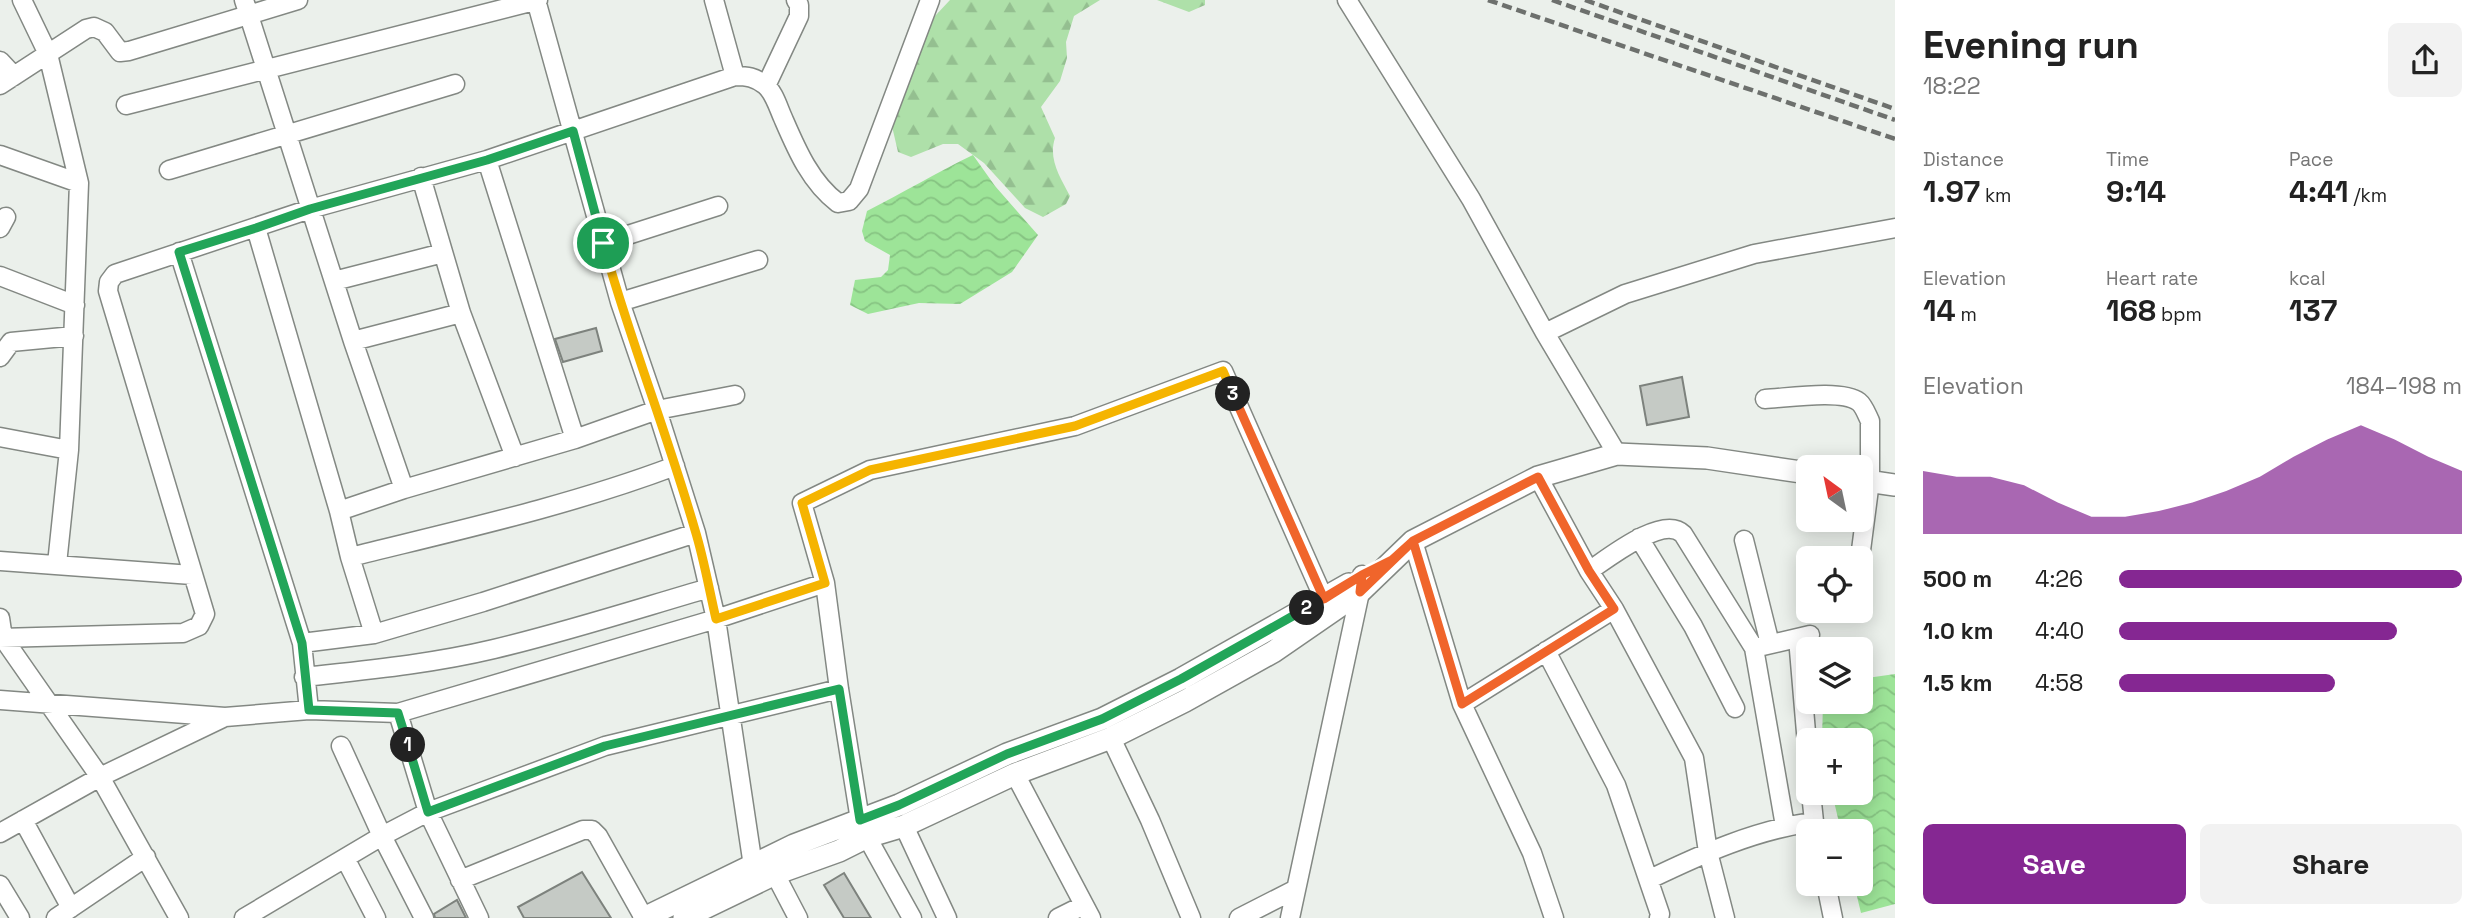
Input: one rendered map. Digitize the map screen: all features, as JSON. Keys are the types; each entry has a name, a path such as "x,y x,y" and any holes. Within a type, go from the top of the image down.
{"main road":[{"path":"644,918 794,845 864,829 904,826 1015,774 1111,738 1273,652 1413,541 1538,477 1617,454 1707,458 1796,471"},
{"path":"1873,482 1895,485"},
{"path":"684,918 716,911 775,874 839,851 864,829 899,805 1007,754 1102,719 1181,679 1324,599 1361,584"}],"street":[{"path":"22,0 48,54 79,184 69,450 57,564"},
{"path":"0,61 7,80 86,29 94,27 105,32 120,52 129,51 246,7 298,0"},
{"path":"126,105 537,0 620,302 696,533 716,619 753,866"},
{"path":"714,0 734,76"},
{"path":"766,86 799,16 796,0"},
{"path":"2,638 183,633 199,626 205,614 108,291 109,282 115,274 310,209 487,160 734,76 751,76 766,86 811,175 828,196 838,203 849,201 859,190 930,0"},
{"path":"1347,0 1471,199 1545,333 1617,454"},
{"path":"246,7 353,341 404,489"},
{"path":"169,170 455,84"},
{"path":"0,155 79,184"},
{"path":"487,160 575,439"},
{"path":"421,177 461,313 515,457"},
{"path":"603,243 718,206"},
{"path":"256,228 374,634"},
{"path":"1545,333 1625,294 1754,254 1895,228"},
{"path":"179,252 302,643 309,710"},
{"path":"334,281 443,253"},
{"path":"620,302 758,260"},
{"path":"0,276 75,305"},
{"path":"353,341 461,313"},
{"path":"0,357 11,342 74,336"},
{"path":"912,918 864,829 839,689 825,583 802,503 870,470 1075,426 1223,371 1324,599"},
{"path":"339,511 575,439 657,410 735,395"},
{"path":"1765,399 1841,396 1860,403 1870,421 1867,455"},
{"path":"0,437 69,450"},
{"path":"350,557 564,504 675,466"},
{"path":"1538,477 1589,571 1614,609 1694,758 1708,852 1725,918"},
{"path":"1589,571 1639,538 1670,527 1679,530 1762,646"},
{"path":"302,643 374,634 696,533"},
{"path":"1639,538 1693,626 1735,708"},
{"path":"1744,540 1762,646 1785,826"},
{"path":"1413,541 1462,704 1532,853 1554,918"},
{"path":"0,561 192,575"},
{"path":"0,700 225,717 309,710 398,713 716,619 825,583"},
{"path":"1290,918 1361,584"},
{"path":"304,677 423,663 491,650 555,634 709,588"},
{"path":"1462,704 1614,609"},
{"path":"0,618 2,638 100,776 179,918"},
{"path":"1762,646 1804,637 1807,728"},
{"path":"1546,651 1616,785 1650,879 1659,918"},
{"path":"255,916 345,858 428,812 605,746 839,689"},
{"path":"398,713 428,812 479,918"},
{"path":"0,833 100,776 225,717"},
{"path":"1111,738 1150,820 1191,918"},
{"path":"341,746 382,836 424,918"},
{"path":"1015,774 1088,912 1058,918"},
{"path":"23,820 62,915 146,857"},
{"path":"904,826 947,918"},
{"path":"1650,879 1708,852 1785,826 1796,826"},
{"path":"460,880 583,830 592,830 598,836 644,918"},
{"path":"345,858 376,918"},
{"path":"775,874 798,918"},
{"path":"0,885 20,918"},
{"path":"1240,918 1296,889"},
{"path":"1828,896 1833,918"}],"green space":[{"path":"950,0 1100,0 1074,16 1066,42 1067,58 1060,81 1041,107 1055,138 1053,153 1056,168 1070,196 1066,204 1043,217 1025,208 984,163 958,144 943,144 911,157 898,152 891,122 911,68 935,16"},
{"path":"1157,0 1205,0 1205,5 1189,12"}],"water":[{"path":"973,155 995,186 1038,235 1012,272 960,304 919,303 868,314 850,305 855,280 881,277 888,270 890,255 865,241 862,231 867,211"},
{"path":"1895,674 1895,904 1861,913 1857,896 1873,896 1873,819 1838,819 1835,805 1873,805 1873,728 1822,728 1823,714 1873,714 1873,677"}],"building":[{"path":"596,328 602,351 563,362 555,339"},
{"path":"1682,377 1689,417 1647,425 1640,386"},
{"path":"582,872 611,918 524,918 518,907"},
{"path":"844,873 871,918 844,918 824,885"},
{"path":"457,900 466,918 435,918 434,914"}],"railway":[{"path":"1488,0 1895,139"},
{"path":"1552,0 1895,120"},
{"path":"1585,0 1895,109"}],"route":[{"path":"603,243 573,131 487,160 310,209 179,252 302,643 309,710 398,713 428,812 605,746 839,689 860,820 899,805 1007,754 1102,719 1181,679 1324,599 1362,575 1392,560 1413,541 1538,477 1589,571 1614,609 1462,704 1413,541 1360,592 1362,575 1324,599 1223,371 1075,426 870,470 802,503 825,583 716,619 696,533 603,243"}]}
